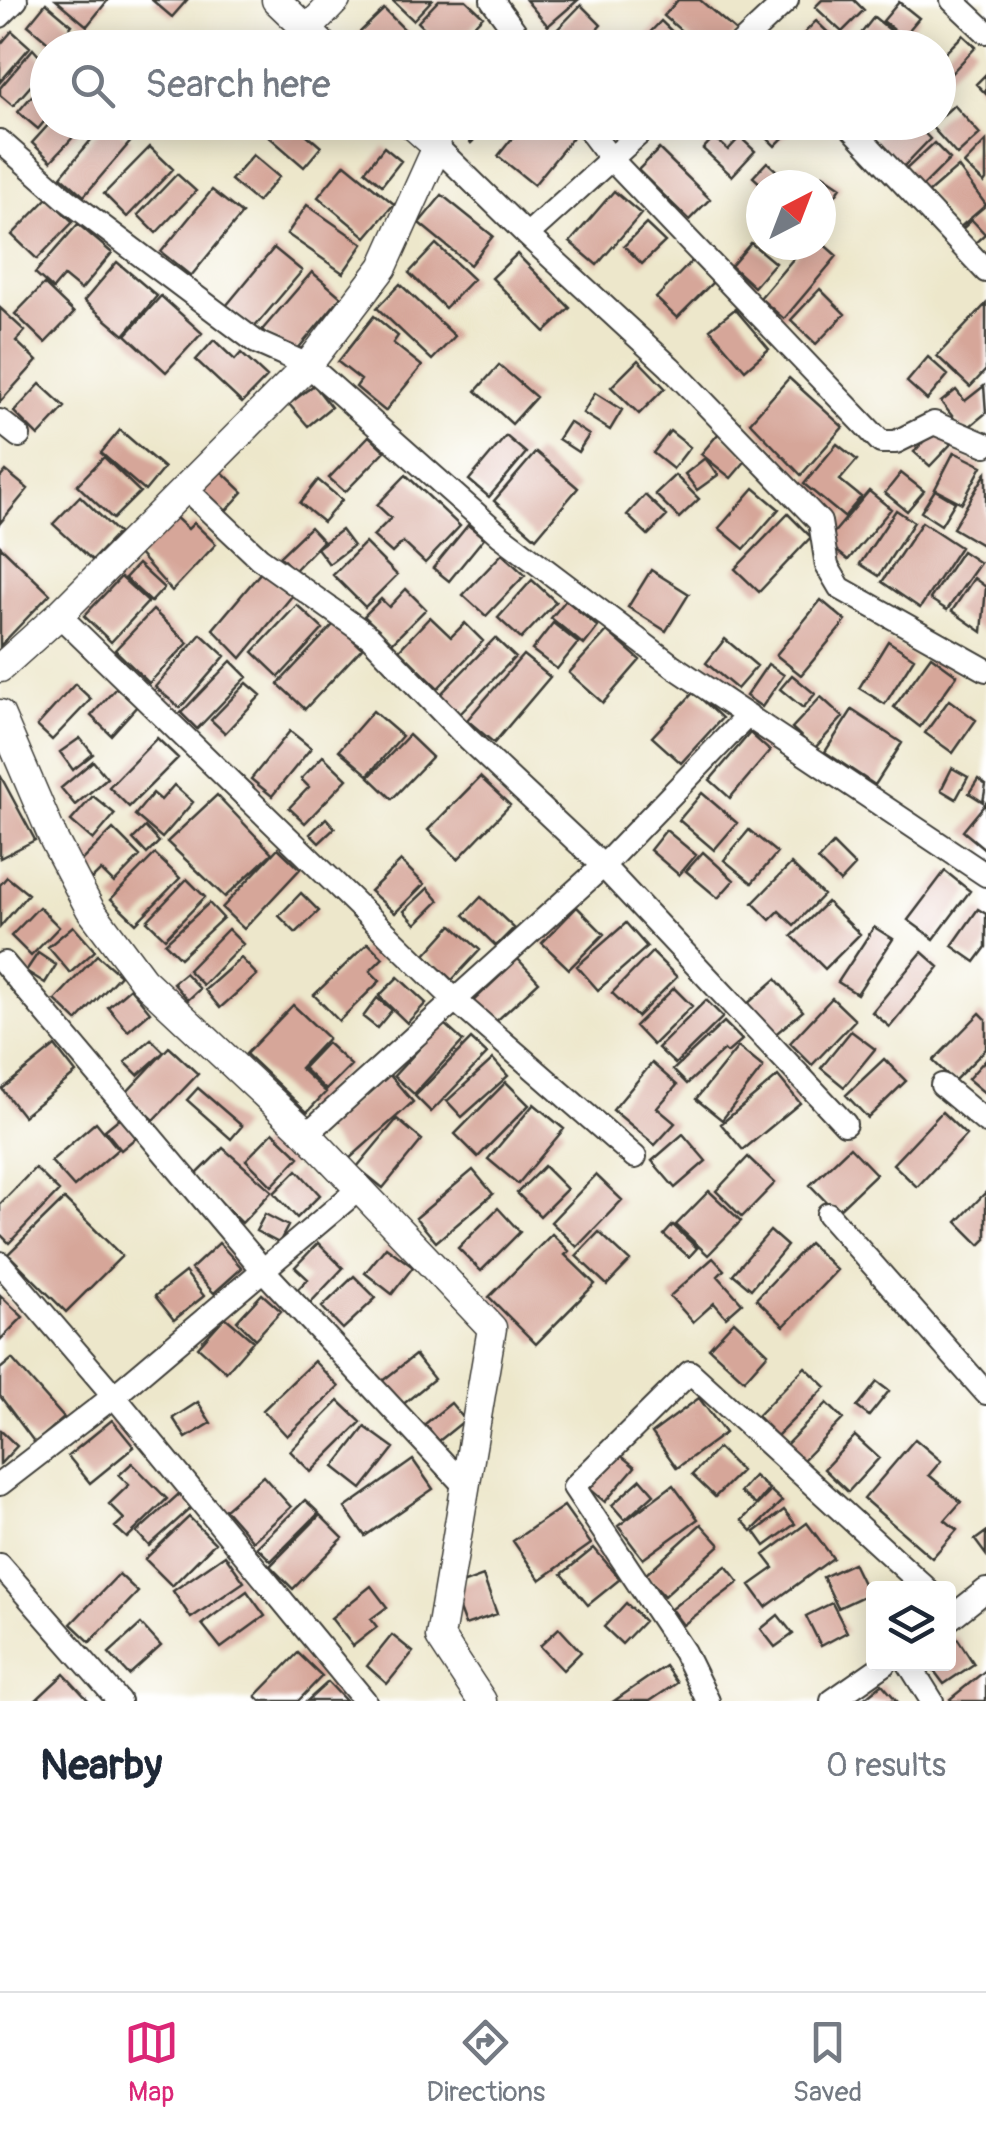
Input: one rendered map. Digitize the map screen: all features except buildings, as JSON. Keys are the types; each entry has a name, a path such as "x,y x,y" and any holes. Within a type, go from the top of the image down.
{"street":[{"path":"0,16 16,0"},
{"path":"276,0 308,30"},
{"path":"321,30 336,0"},
{"path":"492,0 514,30"},
{"path":"757,29 787,0"},
{"path":"952,0 986,32"},
{"path":"428,140 670,366 820,522 827,566 840,588 986,670"},
{"path":"597,140 611,160 881,442 896,442 934,423 986,445"},
{"path":"528,236 633,140"},
{"path":"863,140 986,271"},
{"path":"0,141 66,199 256,342 308,365 501,536 673,666 986,874"},
{"path":"0,668 60,614 308,365 383,267 436,147"},
{"path":"0,421 19,436"},
{"path":"184,488 259,558 370,636 468,739 602,866 845,1124"},
{"path":"60,614 456,1001 635,1157"},
{"path":"0,715 54,840 90,909 143,980 307,1134 492,1328 440,1637 482,1701"},
{"path":"307,1134 602,866 748,715"},
{"path":"4,963 264,1272 465,1486"},
{"path":"942,1084 986,1122"},
{"path":"0,1484 114,1396 360,1188"},
{"path":"828,1214 986,1393"},
{"path":"0,1263 365,1701"},
{"path":"708,1701 684,1652 574,1487 690,1372 918,1581"},
{"path":"0,1565 120,1701"},
{"path":"956,1611 986,1590"},
{"path":"832,1701 876,1671"},
{"path":"913,1671 932,1701"}]}
